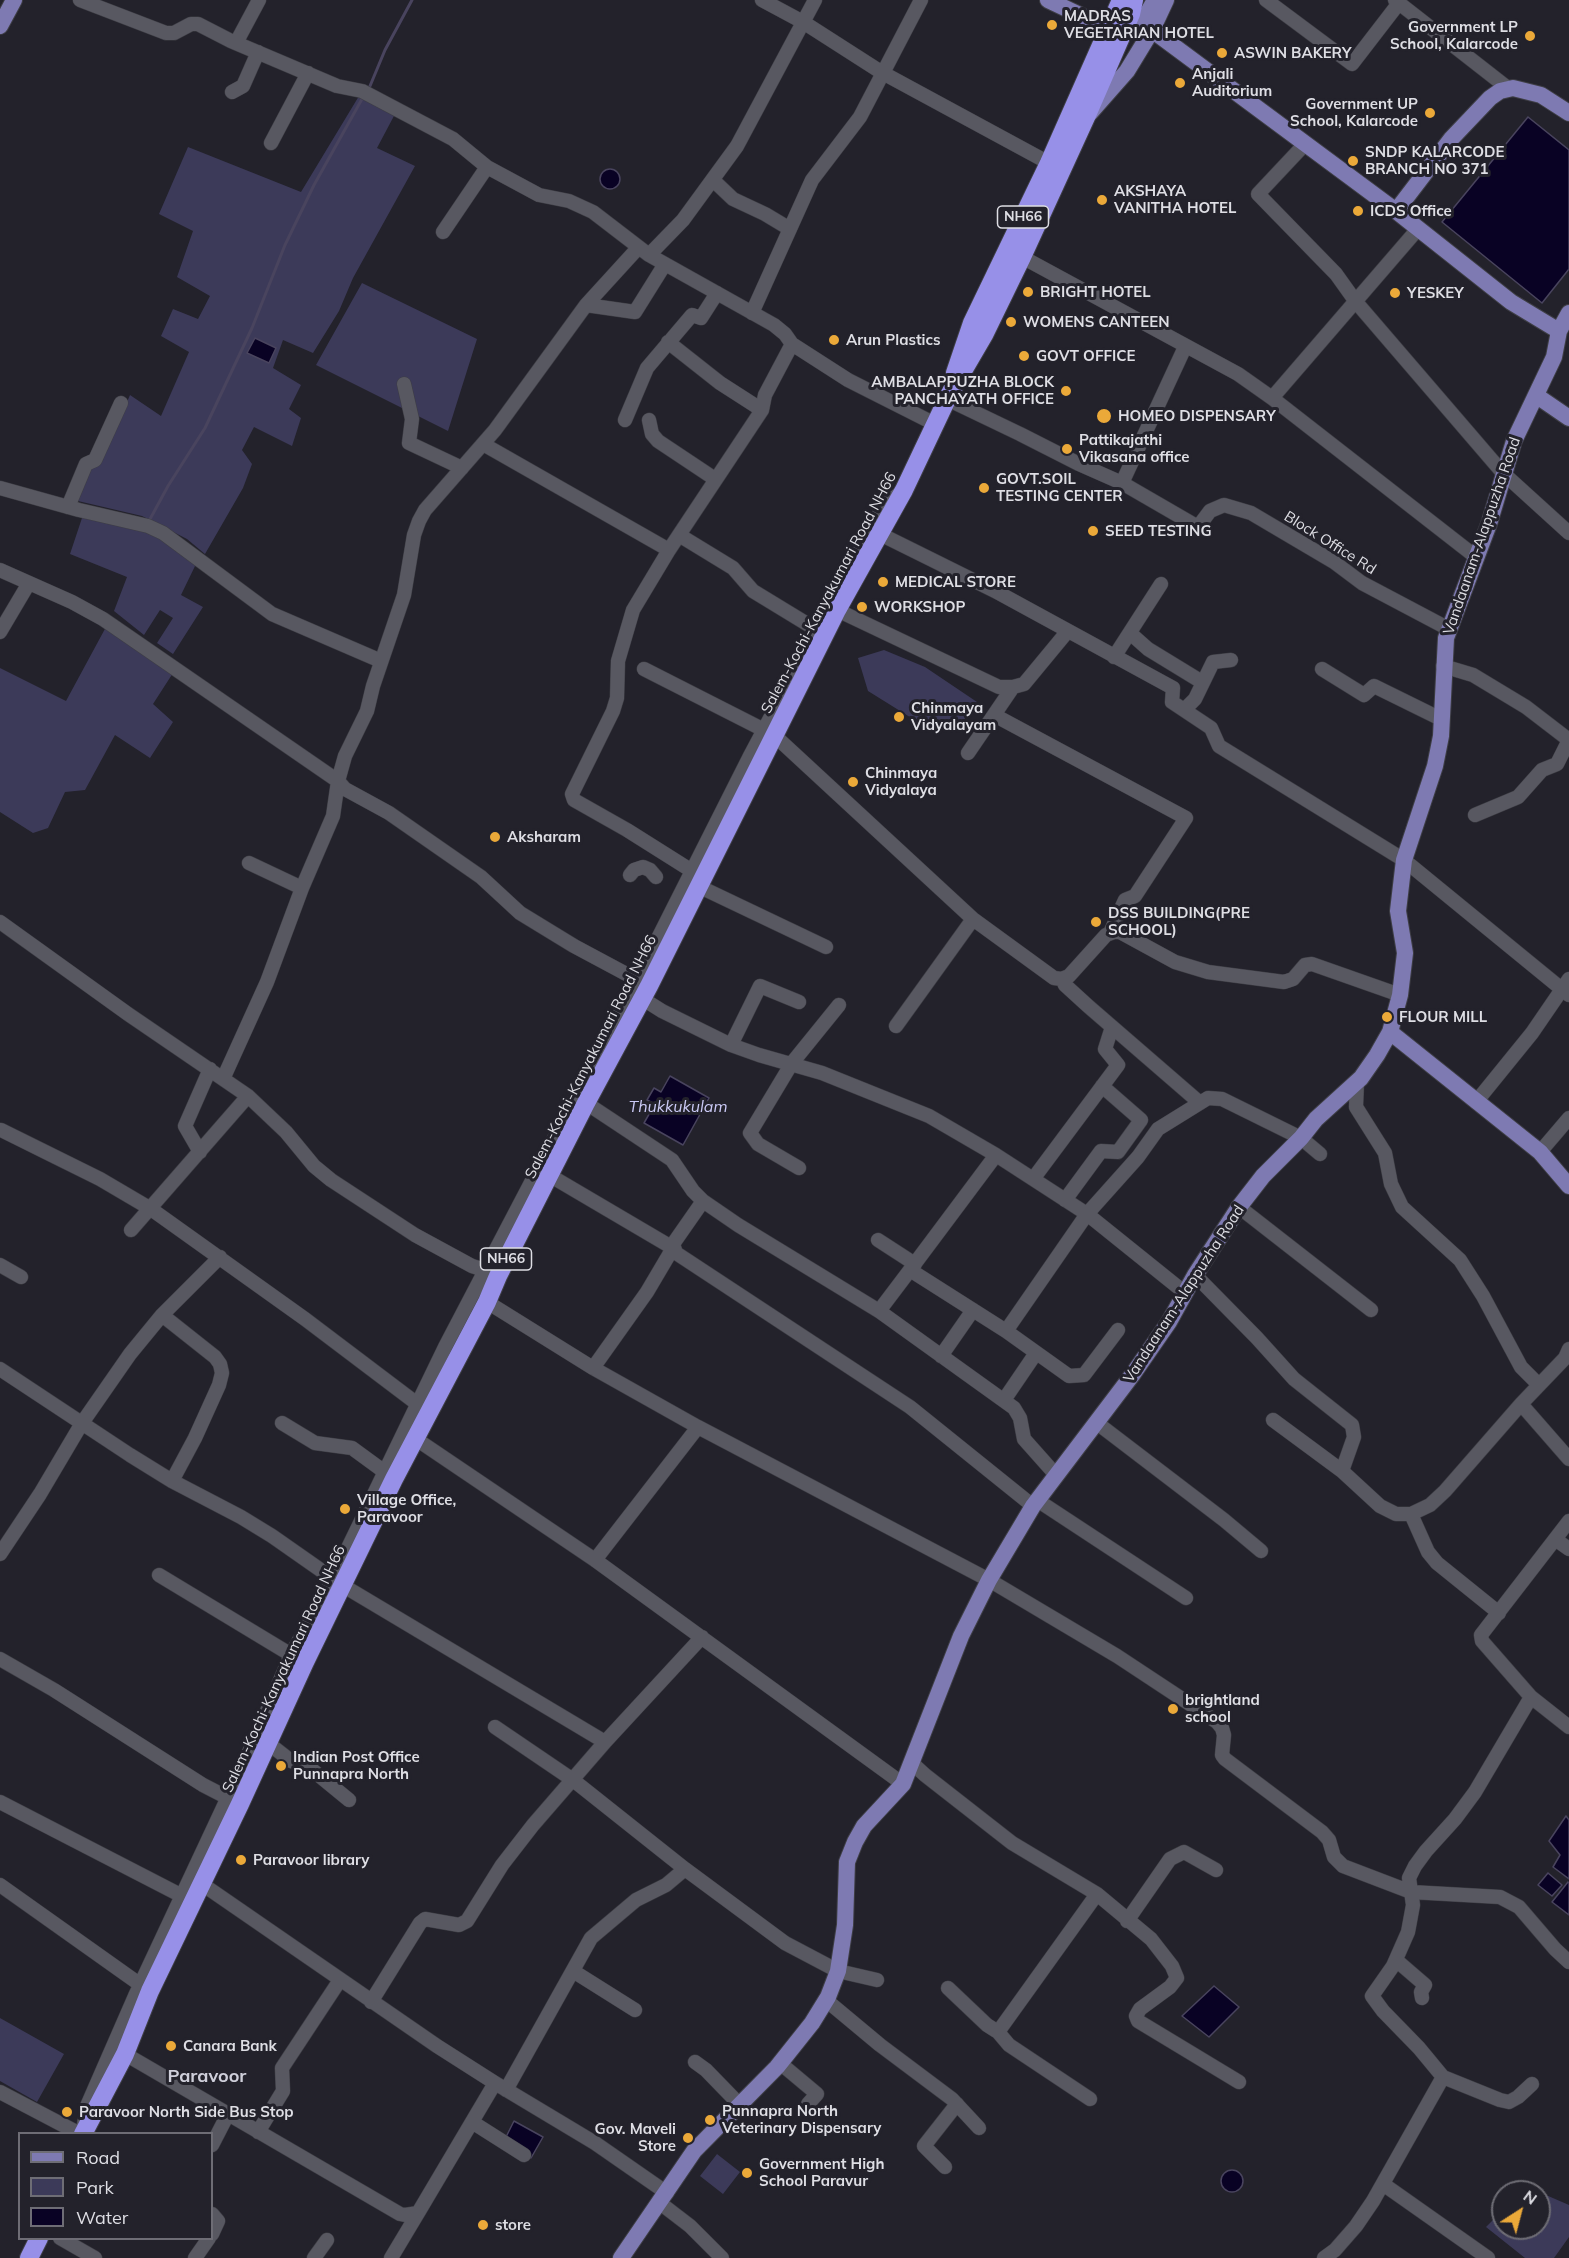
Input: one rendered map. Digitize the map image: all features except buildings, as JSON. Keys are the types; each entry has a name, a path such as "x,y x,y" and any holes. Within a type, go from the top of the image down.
{"highway":[{"name":"NH66","path":"948,397 959,355 972,322 1115,31 1121,0"},
{"name":"Salem-Kochi-Kanyakumari Road NH66","path":"83,2132 125,2055 145,1987 188,1899 202,1884 234,1800 268,1743 298,1659 390,1476 416,1439 423,1408 487,1302 491,1273 549,1175 769,733 904,490 948,397 979,344 1087,115 1115,31 1134,0"},
{"path":"29,2258 38,2240"}],"main road":[{"path":"0,26 14,0"},
{"path":"1048,0 1115,31 1145,26"},
{"path":"1142,0 1136,13 1145,26 1396,212 1511,302 1559,331"},
{"path":"1145,26 1145,17 1155,0"},
{"path":"1087,115 1127,71 1145,26 1166,0"},
{"path":"1396,212 1452,139 1490,98 1500,91 1513,88 1541,95 1569,113"},
{"name":"Vandaanam-Alappuzha Road","path":"621,2258 694,2151 780,2063 812,2023 826,2000 838,1971 845,1926 847,1862 855,1842 864,1826 903,1784 913,1764 961,1636 989,1580 1035,1503 1097,1423 1169,1322 1184,1292 1239,1207 1263,1176 1301,1138 1316,1119 1356,1082 1377,1055 1390,1032 1400,995 1405,953 1398,911 1404,860 1436,766 1441,736 1443,666 1449,629 1489,524 1514,441 1554,357 1559,331 1569,313"},
{"path":"1537,396 1569,418"},
{"path":"1390,1032 1540,1152 1569,1186"}],"street":[{"path":"80,0 166,33 174,33 191,24 198,24 236,43 337,86 362,91 453,139 488,167 539,195 569,201 593,212 643,251 752,313 785,334 792,344 848,380 935,424"},
{"path":"236,43 259,0"},
{"path":"762,0 803,22 881,72 1049,163"},
{"path":"222,1079 267,982 302,888 333,816 338,781 345,756 368,711 370,696 404,595 414,535 424,510 483,444 586,305 643,251 683,220 748,127 815,0"},
{"path":"752,313 812,180 860,117 881,72 921,0"},
{"path":"1266,0 1352,64 1397,2 1509,89"},
{"path":"232,92 243,86 258,52"},
{"path":"271,143 308,73"},
{"path":"1305,144 1258,194 1322,258 1356,302 1503,473 1569,533"},
{"path":"443,232 488,167"},
{"path":"713,180 733,199 765,213 790,229"},
{"path":"1272,398 1417,230"},
{"path":"1022,257 1238,374 1476,557"},
{"path":"586,305 635,312 665,264"},
{"path":"625,420 647,368 692,315 701,318 717,293"},
{"path":"668,342 720,383 762,410"},
{"path":"792,344 765,395 762,410 669,550 633,610 618,661 617,698 613,711 572,797 697,878 826,947"},
{"path":"948,397 1079,464 1122,483 1185,346"},
{"path":"404,384 412,420 409,443 462,468"},
{"path":"68,507 86,464 95,460 121,403"},
{"path":"649,420 652,434 658,441 715,479"},
{"path":"483,444 669,550"},
{"name":"Block Office Rd","path":"1122,483 1198,527 1210,511 1224,506 1251,513 1334,562 1362,583 1449,629"},
{"path":"0,488 68,507 135,522 163,533 272,614 381,661"},
{"path":"769,733 817,630 884,504 904,490"},
{"path":"880,534 996,592 1173,688 1172,702 1211,728 1220,746 1404,860 1566,987 1532,1034 1476,1102"},
{"path":"679,535 733,568 753,591 817,630"},
{"path":"0,570 72,602 103,619 338,781 345,789 389,813 481,877 520,913 643,988 662,1011 731,1045 759,1056 792,1063 853,1084 929,1116 996,1155 1087,1214 1184,1292"},
{"path":"0,632 29,583"},
{"path":"1114,657 1161,584"},
{"path":"837,610 999,687 1024,684 1067,632"},
{"path":"1130,633 1148,649 1203,682"},
{"path":"1184,710 1195,699 1213,662 1231,660"},
{"path":"1443,666 1473,675 1526,707 1569,740 1557,764 1542,770 1518,797 1475,815"},
{"path":"644,669 769,733 973,919 1054,978 1062,979 1069,975 1110,933 1125,900 1135,896 1186,818 994,715"},
{"path":"1322,669 1364,695 1374,686 1441,719"},
{"path":"968,753 1013,687"},
{"path":"249,863 302,888"},
{"path":"630,875 634,870 642,867 650,870 656,877"},
{"path":"896,1026 973,919"},
{"path":"0,921 128,1014 248,1096 286,1132 314,1166 331,1180 415,1235 472,1266 491,1273"},
{"path":"1110,933 1120,932 1175,962 1208,972 1284,982 1293,979 1305,965 1312,964 1400,995"},
{"path":"1062,979 1065,986 1200,1103"},
{"path":"731,1045 760,986 799,1002"},
{"path":"282,1423 315,1443 352,1448 390,1476 491,1273 643,988"},
{"path":"799,1168 758,1144 750,1133 792,1063 839,1005"},
{"path":"1033,1179 1118,1065 1105,1048 1112,1027"},
{"path":"200,1152 185,1126 210,1069"},
{"path":"1356,1082 1356,1107 1385,1153 1391,1184 1402,1207 1460,1260 1483,1296 1521,1367 1539,1385"},
{"path":"1065,1200 1101,1151 1118,1152 1141,1120 1102,1086"},
{"path":"131,1230 248,1096"},
{"path":"1006,1331 1087,1214 1138,1157 1158,1129 1208,1098 1222,1099 1301,1138 1320,1154"},
{"path":"586,1103 672,1160 693,1191 703,1201 738,1225 879,1311 1004,1400 1018,1412 1022,1433 1029,1446 1056,1474"},
{"path":"1540,1152 1569,1118"},
{"path":"1,1130 100,1179 151,1209 305,1319 423,1408"},
{"path":"879,1311 996,1155"},
{"path":"549,1175 673,1248 676,1253 910,1407 1035,1503 1186,1598"},
{"path":"593,1368 647,1292 673,1248 673,1244 703,1201"},
{"path":"1239,1207 1371,1310"},
{"path":"878,1240 973,1310 1069,1376 1083,1375 1118,1330"},
{"path":"0,1554 40,1494 82,1423 129,1354 162,1315 220,1257"},
{"path":"0,1265 21,1277"},
{"path":"1195,1275 1294,1379 1352,1425 1354,1437 1342,1471"},
{"path":"487,1302 593,1368 698,1427 989,1580 1117,1656 1217,1722 1224,1735 1222,1755 1225,1759 1322,1832 1329,1840 1338,1862 1343,1866 1411,1892 1500,1897 1519,1908 1568,1958"},
{"path":"941,1356 973,1310"},
{"path":"162,1315 215,1357 222,1373 195,1438 172,1481"},
{"path":"1273,1420 1342,1471 1380,1506 1396,1514 1411,1514 1430,1504 1445,1491 1521,1404 1565,1358 1569,1349"},
{"path":"1004,1400 1036,1353"},
{"path":"0,1369 172,1481 257,1526 338,1582 605,1742"},
{"path":"1521,1404 1569,1459"},
{"path":"1097,1423 1261,1551"},
{"path":"595,1560 698,1427"},
{"path":"416,1439 595,1560 903,1784"},
{"path":"1411,1514 1428,1552 1437,1563 1499,1613"},
{"path":"1569,1521 1480,1635 1482,1641 1531,1697 1569,1727"},
{"path":"1555,1539 1569,1549"},
{"path":"0,1802 188,1899 298,1659 159,1575"},
{"path":"371,2001 420,1923 425,1919 459,1925 467,1921 502,1865 533,1826 605,1742 702,1637"},
{"path":"0,1659 54,1690 194,1779 234,1800"},
{"path":"1531,1697 1475,1792 1415,1866 1409,1878 1413,1905 1408,1932 1396,1960 1372,1996 1443,2077 1509,2102 1532,2084"},
{"path":"495,1727 573,1780 685,1869 785,1943 838,1971 877,1980"},
{"path":"268,1743 291,1761 310,1768 349,1800"},
{"path":"913,1764 1011,1843 1097,1894 1151,1939 1177,1975 1174,1983 1140,2009 1136,2016 1138,2021 1239,2082"},
{"path":"1127,1921 1170,1859 1184,1852 1216,1870"},
{"path":"391,2258 472,2122 501,2087 591,1938 636,1900 666,1885 685,1869"},
{"path":"202,1884 340,1980 501,2087 595,2143 663,2198 722,2258"},
{"path":"0,1885 145,1987 87,2106 82,2132"},
{"path":"998,2032 1097,1894"},
{"path":"1396,1960 1425,1985 1421,1992 1422,1998"},
{"path":"573,1971 635,2010"},
{"path":"258,2132 283,2091 282,2068 340,1980"},
{"path":"948,1988 987,2025 998,2032 1009,2045 1090,2099"},
{"path":"826,2000 957,2104 979,2128"},
{"path":"125,2055 400,2214 418,2213"},
{"path":"695,2062 706,2070 740,2105"},
{"path":"780,2063 817,2094 808,2104"},
{"path":"1324,2258 1335,2250 1356,2226 1383,2184 1443,2077"},
{"path":"0,2092 80,2132"},
{"path":"945,2167 924,2146 957,2104"},
{"path":"213,2143 228,2114"},
{"path":"472,2122 524,2155"},
{"path":"1383,2184 1488,2258"},
{"path":"213,2215 217,2218 218,2224 213,2232"},
{"path":"64,2240 95,2258"},
{"path":"195,2258 208,2240"},
{"path":"314,2258 327,2240"}],"green space":[{"path":"359,96 395,114 377,148 415,166 353,278 339,311 313,353 283,340 273,368 301,385 289,409 301,418 292,446 254,427 242,450 252,464 243,488 205,554 187,539 142,516 78,501 89,470 100,465 130,395 161,416 189,352 161,336 173,309 198,319 210,296 177,277 193,231 159,214 188,147 301,192"},
{"path":"362,283 477,339 448,431 316,365"},
{"path":"83,515 143,528 177,547 196,564 181,595 203,607 173,654 157,643 173,618 160,610 144,635 114,611 127,577 70,554"},
{"path":"106,627 173,673 153,704 173,722 150,758 115,735 85,790 65,792 48,828 33,833 0,812 0,668 66,701"},
{"path":"884,650 925,667 977,702 960,726 913,719 868,691 858,658"},
{"path":"0,2018 64,2054 37,2102 0,2081"},
{"path":"717,2154 740,2172 723,2194 700,2176"},
{"path":"1551,2197 1569,2205 1569,2237 1554,2258 1525,2258 1502,2240 1551,2240"}],"water":[{"path":"1528,117 1569,150 1569,269 1542,303 1442,222"},
{"path":"610,169 617,172 620,179 617,186 610,189 603,186 600,179 603,172"},
{"path":"255,338 276,348 269,363 247,353"},
{"name":"Thukkukulam","path":"670,1076 709,1098 683,1145 644,1123 655,1104 647,1100 654,1088 661,1092"},
{"path":"1566,1816 1569,1820 1569,1879 1553,1867 1560,1855 1549,1841"},
{"path":"1548,1873 1562,1885 1552,1896 1538,1885"},
{"path":"1569,1883 1569,1915 1552,1902"},
{"path":"1214,1986 1239,2007 1209,2037 1182,2016"},
{"path":"514,2121 543,2137 531,2158 503,2143"},
{"path":"1232,2170 1240,2173 1243,2181 1240,2189 1232,2192 1224,2189 1221,2181 1224,2173"}],"waterway":[{"path":"370,86 385,50 412,0"},
{"path":"149,521 205,428 252,328 285,245 314,185 362,99"}],"place":[{"name":"MADRAS VEGETARIAN HOTEL","path":"1052,25"},
{"name":"Government LP School, Kalarcode","path":"1530,36"},
{"name":"ASWIN BAKERY","path":"1222,53"},
{"name":"Anjali Auditorium","path":"1180,83"},
{"name":"Government UP School, Kalarcode","path":"1430,113"},
{"name":"SNDP KALARCODE BRANCH NO 371","path":"1353,161"},
{"name":"AKSHAYA VANITHA HOTEL","path":"1102,200"},
{"name":"ICDS Office","path":"1358,211"},
{"name":"BRIGHT HOTEL","path":"1028,292"},
{"name":"YESKEY","path":"1395,293"},
{"name":"WOMENS CANTEEN","path":"1011,322"},
{"name":"Arun Plastics","path":"834,340"},
{"name":"GOVT OFFICE","path":"1024,356"},
{"name":"AMBALAPPUZHA BLOCK PANCHAYATH OFFICE","path":"1066,391"},
{"name":"HOMEO DISPENSARY","path":"1104,416"},
{"name":"Pattikajathi Vikasana office","path":"1067,449"},
{"name":"GOVT.SOIL TESTING CENTER","path":"984,488"},
{"name":"SEED TESTING","path":"1093,531"},
{"name":"MEDICAL STORE","path":"883,582"},
{"name":"WORKSHOP","path":"862,607"},
{"name":"Chinmaya Vidyalayam","path":"899,717"},
{"name":"Chinmaya Vidyalaya","path":"853,782"},
{"name":"Aksharam","path":"495,837"},
{"name":"DSS BUILDING(PRE SCHOOL)","path":"1096,922"},
{"name":"FLOUR MILL","path":"1387,1017"},
{"name":"Village Office, Paravoor","path":"345,1509"},
{"name":"brightland school","path":"1173,1709"},
{"name":"Indian Post Office Punnapra North","path":"281,1766"},
{"name":"Paravoor library","path":"241,1860"},
{"name":"Canara Bank","path":"171,2046"},
{"name":"Paravoor North Side Bus Stop","path":"67,2112"},
{"name":"Punnapra North Veterinary Dispensary","path":"710,2120"},
{"name":"Gov. Maveli Store","path":"688,2138"},
{"name":"Government High School Paravur","path":"747,2173"},
{"name":"store","path":"483,2225"}],"district":[{"name":"Paravoor","path":"207,2077"}]}
